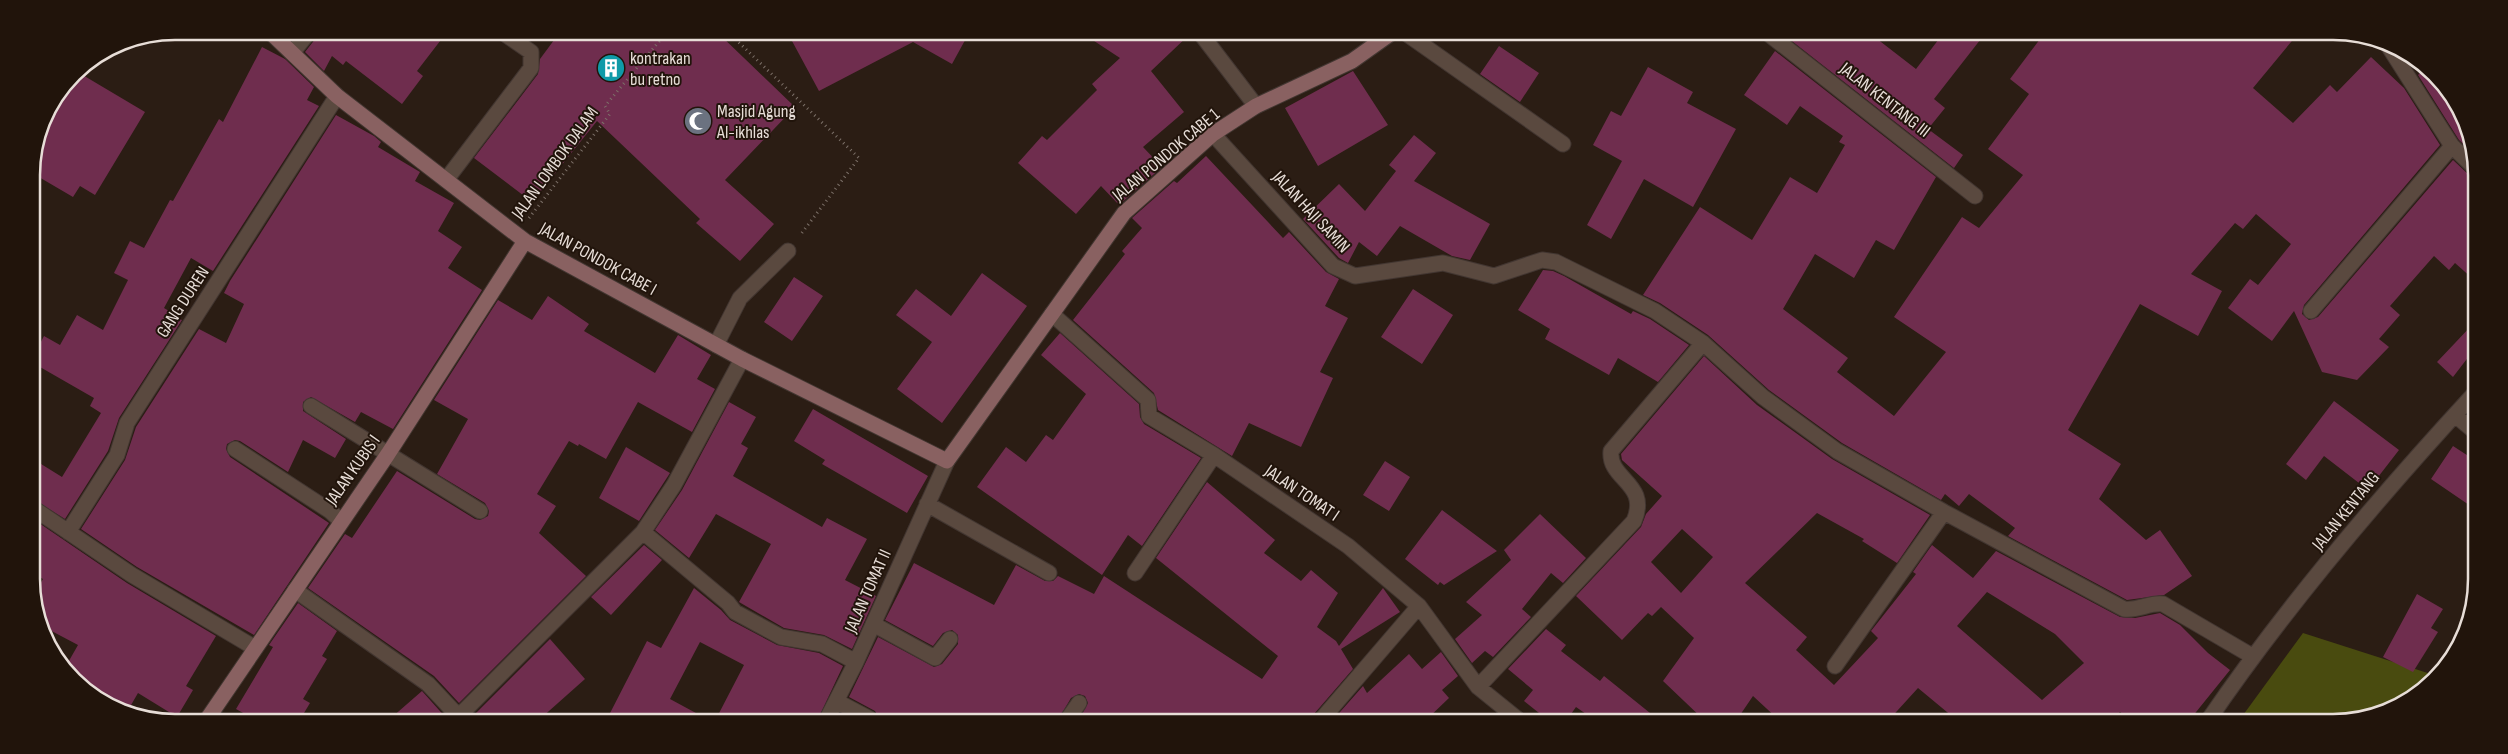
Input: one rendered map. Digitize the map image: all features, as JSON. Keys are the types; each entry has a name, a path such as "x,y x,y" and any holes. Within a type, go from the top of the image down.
{"street":[{"name":"JALAN PONDOK CABE I","path":"278,40 337,96 525,242 742,359 947,461"},
{"path":"292,53 303,40"},
{"path":"446,180 531,68 532,52 514,40"},
{"path":"1206,40 1256,106"},
{"name":"JALAN PONDOK CABE 1","path":"947,461 1124,212 1213,134 1256,106 1352,61 1382,40"},
{"path":"1416,40 1563,144"},
{"name":"JALAN KENTANG III","path":"1776,40 1975,196"},
{"path":"2394,54 2452,146 2467,160"},
{"name":"GANG DUREN","path":"68,532 117,455 127,424 337,96"},
{"name":"JALAN HAJI SAMIN","path":"1213,134 1333,266 1355,276 1443,262 1494,276 1542,260 1556,262 1655,311 1703,343 1763,397 1837,451 1944,512 2000,540 2124,609 2134,610 2163,604 2252,656"},
{"path":"2311,311 2452,146"},
{"name":"JALAN KUBIS I","path":"211,714 340,521 388,454 525,242"},
{"path":"716,344 740,298 787,252"},
{"name":"JALAN TOMAT I","path":"1052,314 1148,400 1149,416 1214,455 1348,546 1419,606 1478,687 1511,714"},
{"path":"1478,687 1634,521 1638,510 1635,490 1613,464 1610,458 1611,451 1703,343"},
{"path":"461,714 643,532 674,485 742,359"},
{"name":"JALAN KENTANG","path":"2212,714 2252,656 2397,477 2468,401"},
{"path":"311,406 480,511"},
{"path":"2455,415 2468,426"},
{"path":"235,449 330,511 340,521"},
{"path":"1135,573 1214,455"},
{"name":"JALAN TOMAT II","path":"830,714 874,624 947,461"},
{"path":"928,504 1049,574"},
{"path":"1835,666 1944,512"},
{"path":"40,513 132,575 255,648"},
{"path":"643,532 728,603 735,612 781,637 822,644 856,662"},
{"path":"295,590 428,684 454,714"},
{"path":"1326,714 1419,606"},
{"path":"874,624 936,658 950,639"},
{"path":"836,701 861,714"},
{"path":"1072,714 1080,703"}],"path":[{"name":"JALAN LOMBOK DALAM","path":"526,220 610,114 605,106 659,40"},
{"path":"736,40 859,158 787,252"}],"shaded area":[{"path":"2303,633 2430,674 2401,696 2377,707 2359,711 2342,714 2244,714"}],"building":[{"path":"314,40 441,40 417,71 423,76 402,104 346,61 343,65 332,56 324,71 305,52"},
{"path":"554,40 725,40 795,107 725,180 774,224 740,261 696,223 700,219 597,121 532,202 474,158 538,74 540,59"},
{"path":"965,40 952,64 913,42 819,91 792,41"},
{"path":"1093,40 1184,40 1151,71 1184,112 1143,147 1162,167 1119,205 1101,186 1076,214 1018,163 1042,136 1047,140 1097,90 1092,84 1120,58"},
{"path":"1791,40 1878,40 1916,69 1938,40 1980,40 1934,99 1945,108 1928,129 1963,155 1954,168"},
{"path":"2039,40 2293,40 2253,88 2293,123 2330,85 2337,92 2371,57 2404,88 2440,145 2304,305 2302,314 2309,320 2318,317 2453,160 2468,174 2468,275 2455,263 2449,270 2434,256 2390,306 2400,315 2379,339 2389,347 2357,380 2322,372 2294,311 2272,341 2228,308 2250,279 2258,285 2291,244 2256,214 2243,229 2235,223 2191,274 2222,291 2198,336 2140,304 2068,430 2121,464 2099,499 2146,540 2160,530 2192,576 2164,595 2127,600 2008,536 2015,528 1969,494 1959,506 1945,494 1941,500 1842,443 1769,390 1708,335 1660,303 1643,295 1700,207 1752,240 1790,177 1817,193 1845,145 1839,142 1843,136 1800,106 1787,125 1744,95 1775,51 1936,177 1894,250 1876,240 1854,278 1815,254 1783,309 1848,358 1837,372 1894,416 1946,352 1894,317 1962,217 1979,228 2023,175 1988,149 2029,94 2010,79"},
{"path":"1499,46 1539,73 1520,102 1480,74"},
{"path":"262,47 285,59 314,87 307,100 319,106 213,271 191,258 164,308 169,311 168,313 182,320 119,418 108,451 65,519 40,503 40,463 62,477 101,413 90,406 94,398 40,367 40,344 44,336 60,345 77,315 103,330 128,280 114,273 130,241 144,248 170,200 173,201 219,119 223,122"},
{"path":"1648,67 1693,92 1687,103 1736,129 1693,207 1644,179 1611,239 1587,225 1622,161 1593,145 1611,111 1621,116"},
{"path":"1353,71 1388,125 1318,166 1285,108"},
{"path":"2421,72 2429,79 2445,100 2461,131 2464,145 2459,140 2418,75"},
{"path":"84,75 145,112 95,195 80,186 73,197 40,178 40,166 50,123 58,107 73,86"},
{"path":"336,115 374,136 381,142 378,147 420,172 415,181 454,203 438,231 462,247 448,268 482,290 393,429 361,412 355,422 311,397 303,402 303,411 346,439 335,458 303,440 288,472 240,441 235,440 227,444 226,449 230,457 329,523 254,635 137,567 81,529 125,460 136,427 199,329 226,343 244,304 224,293"},
{"path":"1414,135 1436,153 1414,181 1490,224 1470,260 1452,256 1400,226 1377,256 1359,242 1348,263 1339,258 1303,219 1339,184 1365,211 1396,171 1389,165"},
{"path":"1206,156 1283,238 1289,232 1326,272 1339,279 1325,306 1348,318 1320,372 1333,378 1301,447 1249,423 1232,456 1158,410 1154,393 1073,320 1125,254 1122,251 1142,228 1132,218 1174,181 1177,183"},
{"path":"1543,270 1553,271 1564,276 1631,314 1633,311 1650,319 1689,345 1658,382 1618,358 1609,375 1545,339 1550,329 1518,310"},
{"path":"982,273 1027,306 942,423 897,389 932,342 896,315 916,289 951,316"},
{"path":"794,277 823,296 792,341 764,322"},
{"path":"1413,289 1453,315 1422,364 1381,337"},
{"path":"548,296 589,324 584,331 655,373 678,335 711,355 697,379 715,389 692,432 638,402 606,459 579,444 578,446 569,441 537,494 556,506 539,533 586,576 459,703 434,676 308,588 345,534 352,538 397,471 475,519 480,520 488,516 489,511 485,503 437,474 468,419 434,400 498,300 532,320"},
{"path":"2468,329 2468,358 2453,377 2437,362"},
{"path":"1060,333 1139,404 1140,417 1144,424 1201,458 1142,546 1128,535 1102,575 977,487 1006,447 1026,462 1046,435 1053,440 1086,394 1041,355"},
{"path":"1704,356 1757,405 1832,459 1930,515 1897,563 1862,541 1864,539 1817,513 1745,583 1807,637 1796,650 1834,685 1878,638 1871,631 1916,574 1913,572 1932,545 1973,578 1996,551 2120,617 2135,618 2160,613 2180,625 2208,653 2230,670 2194,714 2122,714 2120,712 2118,714 1949,714 1918,688 1894,714 1772,714 1753,696 1741,714 1698,714 1663,681 1694,638 1661,607 1652,616 1648,613 1622,640 1576,596 1641,527 1646,514 1662,496 1622,460 1621,454","holes":["1682,529 1713,557 1681,593 1651,562","1987,592 2055,634 2084,663 2042,700 1957,626"]},
{"path":"2334,401 2399,450 2368,490 2324,456 2306,480 2286,464"},
{"path":"729,402 756,417 741,444 748,448 733,476 822,527 827,518 867,539 845,580 876,596 852,649 824,635 784,628 739,602 771,544 716,514 689,558 655,530 682,490"},
{"path":"813,409 928,476 907,513 822,464 825,460 794,441"},
{"path":"2453,446 2468,456 2468,504 2431,479"},
{"path":"626,447 670,473 639,521 599,498"},
{"path":"1385,461 1410,477 1389,511 1363,495"},
{"path":"1207,482 1275,540 1264,553 1301,581 1311,570 1338,593 1317,627 1336,641 1339,646 1383,588 1400,612 1341,649 1353,669 1314,714 1082,714 1088,703 1085,696 1079,694 1071,698 1062,714 876,714 875,711 849,697 878,637 934,667 942,664 958,644 958,635 952,630 943,633 933,646 885,620 914,563 994,605 1016,565 1045,581 1053,581 1058,576 1094,594 1104,576 1262,679 1278,656 1156,558"},
{"path":"1442,510 1497,551 1444,585 1440,582 1438,585 1405,559"},
{"path":"1540,514 1586,558 1563,583 1551,573 1522,609 1531,617 1493,657 1485,651 1472,663 1455,639 1482,615 1466,602 1511,560 1504,550"},
{"path":"40,524 127,583 216,636 186,686 193,690 179,714 172,714 138,693 130,706 123,704 107,696 79,675 68,662 78,645 50,630 47,623 40,588 43,579 40,577"},
{"path":"644,545 662,560 611,615 591,597"},
{"path":"694,588 730,620 777,645 819,653 843,666 820,714 719,714 744,665 700,642 670,699 698,714 610,714 647,641 661,648"},
{"path":"2417,594 2443,609 2431,628 2438,632 2413,672 2383,657"},
{"path":"298,603 337,631 322,656 327,659 303,699 310,703 303,714 245,714 236,709 273,647 269,645"},
{"path":"1546,629 1566,645 1561,651 1600,681 1604,676 1651,714 1586,714 1576,707 1571,714 1540,714 1524,701 1533,690 1508,669"},
{"path":"550,639 585,679 546,714 475,714"},
{"path":"1441,652 1458,676 1442,690 1449,698 1432,714 1338,714 1363,686 1367,693 1409,654 1422,669"},
{"path":"422,691 443,714 396,714"}],"place":[{"name":"kontrakan bu retno","path":"611,68"},
{"name":"Masjid Agung Al-ikhlas","path":"698,121"}]}
